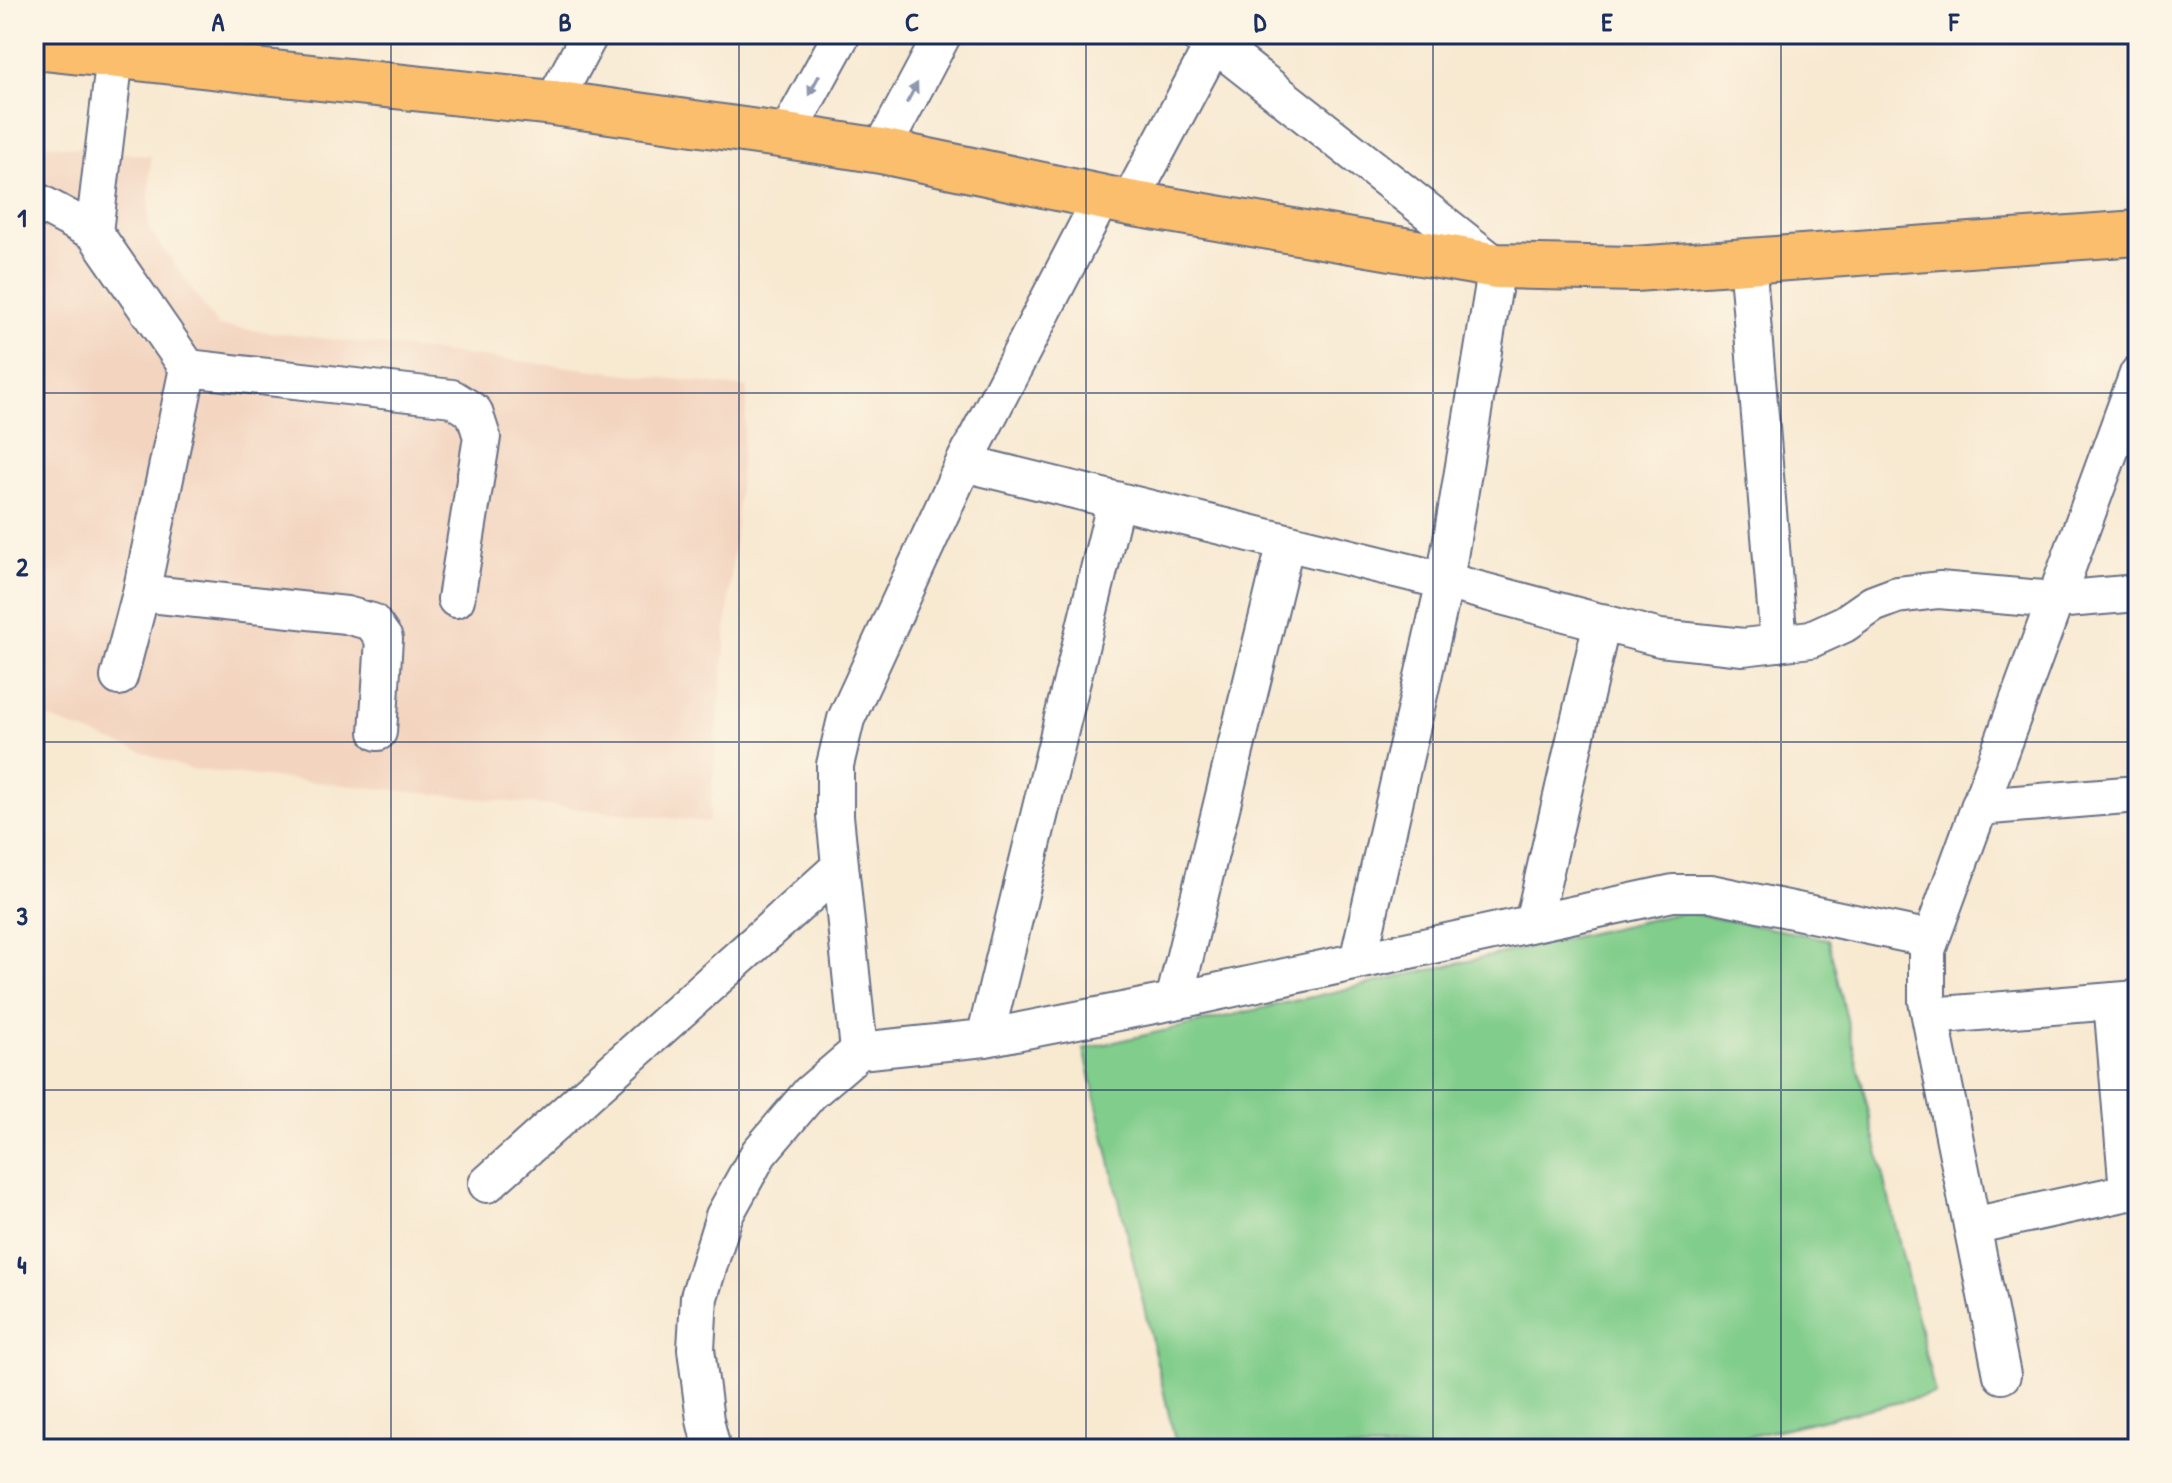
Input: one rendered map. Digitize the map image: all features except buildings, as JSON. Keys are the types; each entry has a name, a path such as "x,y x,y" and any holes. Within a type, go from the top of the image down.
{"main road":[{"path":"40,43 115,56 553,103 786,136 881,151 1115,200 1497,266 1635,269 2138,233"}],"street":[{"path":"553,103 590,34"},
{"path":"786,136 842,34"},
{"path":"881,151 943,34"},
{"path":"859,1051 835,816 835,765 846,719 964,463 1210,37 1497,266 1445,581 1358,961"},
{"path":"94,232 115,56"},
{"path":"34,200 94,232 188,368 141,593 119,677"},
{"path":"1747,260 1779,643"},
{"path":"188,368 452,398 474,412 482,437 456,599"},
{"path":"2002,1375 1927,1001 1927,950 2138,374"},
{"path":"964,463 1674,640 1743,647 1811,639 1844,624 1873,604 1897,595 1939,590 2055,600 2138,593"},
{"path":"985,1038 1116,500"},
{"path":"1174,1001 1286,542"},
{"path":"141,593 346,615 372,622 384,639 378,732"},
{"path":"1533,923 1602,622"},
{"path":"1979,807 2138,794"},
{"path":"487,1184 840,867"},
{"path":"712,1449 705,1420 696,1336 699,1297 724,1216 759,1153 810,1093 859,1051 985,1038 1174,1001 1673,893 1711,893 1931,939"},
{"path":"1930,1016 2125,1000 2133,1190 1972,1226"}],"shaded area":[{"path":"34,143 151,156 148,228 218,326 748,388 709,822 189,769 34,713"}],"green space":[{"path":"1683,912 1828,939 1935,1394 1694,1449 1177,1449 1084,1049"}]}
